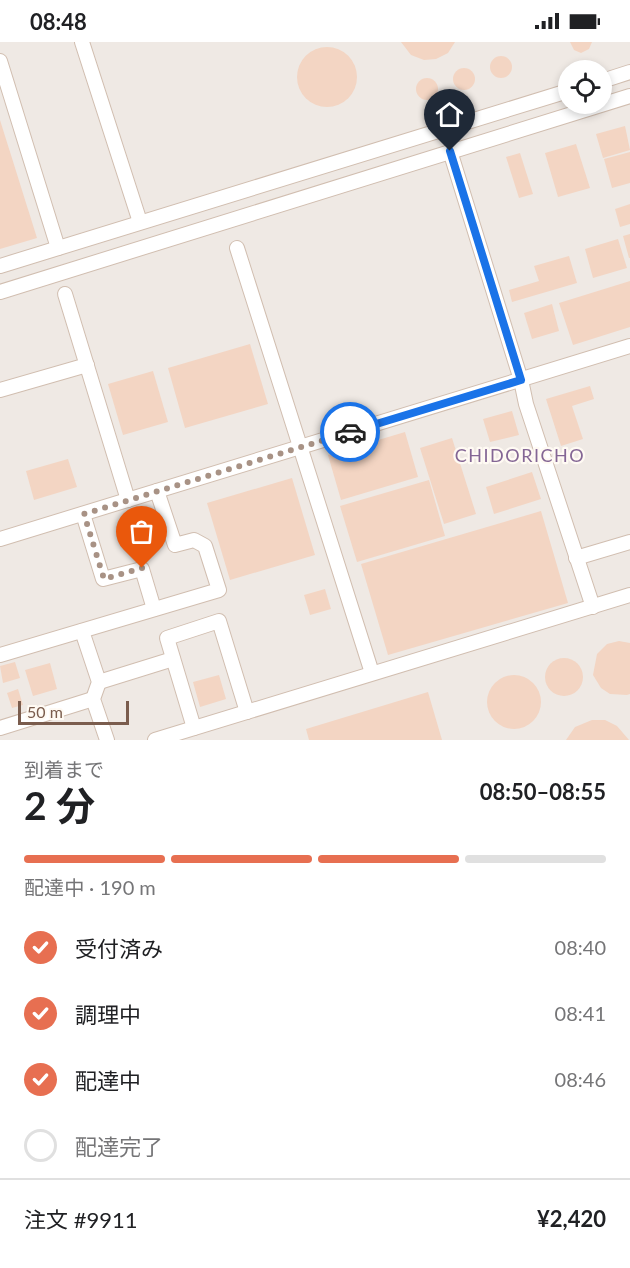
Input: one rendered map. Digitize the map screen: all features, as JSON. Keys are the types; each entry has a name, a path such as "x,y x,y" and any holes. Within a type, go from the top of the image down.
{"lane":[{"path":"82,42 140,222"},
{"path":"0,61 58,248"},
{"path":"612,78 630,72"},
{"path":"0,266 558,94"},
{"path":"0,292 630,96"},
{"path":"450,151 521,380 526,404 593,607"},
{"path":"237,248 372,673"},
{"path":"65,294 128,500"},
{"path":"0,539 630,346"},
{"path":"0,390 87,365"},
{"path":"0,655 219,590 205,546 194,540 175,545 157,491"},
{"path":"84,514 104,579 142,568 154,609"},
{"path":"576,558 630,542"},
{"path":"155,740 630,595"},
{"path":"194,728 167,639 219,621 247,712"},
{"path":"82,631 99,682 93,699 107,740"},
{"path":"99,682 173,660"},
{"path":"0,728 93,699"}],"shaded area":[{"path":"0,42 630,42 630,740 0,740"}],"building":[{"path":"401,42 455,42 448,53 436,59 424,60 411,55"},
{"path":"570,42 592,42 589,49 581,53 574,50"},
{"path":"327,47 348,56 357,77 348,98 327,107 306,98 297,77 306,56"},
{"path":"501,56 509,59 512,67 509,75 501,78 493,75 490,67 493,59"},
{"path":"464,68 472,71 475,79 472,87 464,90 456,87 453,79 456,71"},
{"path":"427,78 435,81 438,89 435,97 427,100 419,97 416,89 419,81"},
{"path":"0,120 37,238 0,249"},
{"path":"625,126 630,150 603,158 596,134"},
{"path":"576,144 590,188 558,197 545,153"},
{"path":"630,152 630,183 612,188 604,159"},
{"path":"520,153 533,194 519,198 506,157"},
{"path":"630,204 630,224 620,227 615,209"},
{"path":"630,234 630,258 629,258 623,236"},
{"path":"618,239 627,268 593,278 585,249"},
{"path":"569,256 577,283 512,302 509,290 539,281 534,266"},
{"path":"630,281 630,327 573,345 559,303"},
{"path":"552,304 559,331 532,339 524,313"},
{"path":"250,344 268,404 185,428 168,368"},
{"path":"153,371 168,422 123,435 108,384"},
{"path":"590,386 594,399 572,406 583,439 561,446 546,399"},
{"path":"512,411 519,435 490,442 483,419"},
{"path":"405,432 418,477 341,500 328,455"},
{"path":"452,438 476,514 444,524 420,448"},
{"path":"68,459 77,487 34,500 26,471"},
{"path":"532,472 541,499 494,514 486,487"},
{"path":"292,478 315,555 230,580 207,503"},
{"path":"429,480 445,536 357,562 340,506"},
{"path":"541,511 568,603 388,655 361,564"},
{"path":"155,527 160,544 138,550 133,533"},
{"path":"325,589 331,609 310,615 304,595"},
{"path":"619,641 630,643 630,694 627,695 610,694 601,688 593,675 597,654 607,644"},
{"path":"564,658 578,663 583,677 578,691 564,696 550,691 545,677 550,663"},
{"path":"15,662 20,678 3,683 0,666"},
{"path":"50,663 57,689 33,696 25,670"},
{"path":"219,675 226,699 200,707 193,682"},
{"path":"509,675 519,675 529,679 537,687 541,702 537,717 529,725 519,729 509,729 499,725 491,717 487,707 487,697 491,687 499,679"},
{"path":"18,689 23,705 12,708 7,693"},
{"path":"428,692 442,740 309,740 306,729"},
{"path":"592,720 605,720 617,726 629,740 566,740 575,727"}],"way so far":[{"path":"142,568 104,579 84,514 350,432"}],"district":[{"name":"CHIDORICHO","path":"520,455"}],"route":[{"path":"350,432 521,380 450,151"}]}
